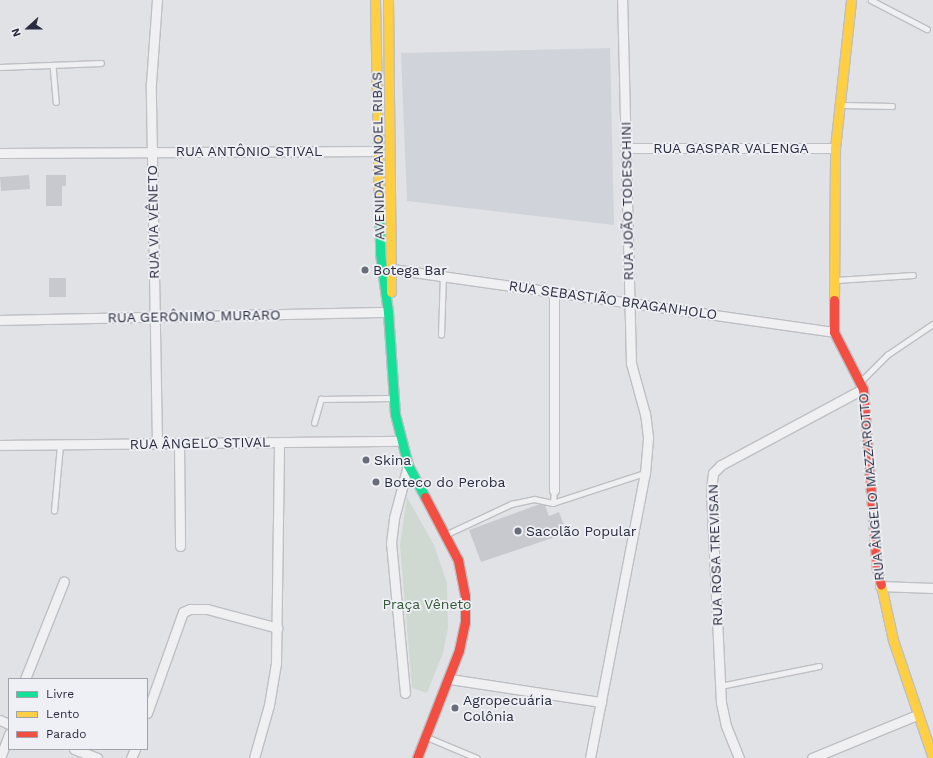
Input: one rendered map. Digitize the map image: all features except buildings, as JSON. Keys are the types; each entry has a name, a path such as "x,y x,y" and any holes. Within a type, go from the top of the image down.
{"main road":[{"name":"AVENIDA MANOEL RIBAS","path":"375,0 380,253 388,312 392,398 400,441 408,465 446,534 462,572 465,596 462,637 450,679 417,758"},
{"name":"AVENIDA MANOEL RIBAS","path":"388,0 392,269 388,312"},
{"name":"RUA ÂNGELO MAZZAROTTO","path":"851,0 841,105 835,148 834,332 861,386 874,546 880,586 893,640 917,715 933,758"}],"street":[{"name":"RUA VIA VÊNETO","path":"157,0 152,58 152,152 157,444"},
{"name":"RUA JOÃO TODESCHINI","path":"590,758 644,473 647,424 632,371 622,0"},
{"name":"RUA GASPAR VALENGA","path":"626,148 835,148"},
{"name":"RUA ANTÔNIO STIVAL","path":"0,153 378,151"},
{"name":"RUA SEBASTIÃO BRAGANHOLO","path":"392,269 834,332"},
{"path":"554,292 554,490"},
{"name":"RUA GERÔNIMO MURARO","path":"0,320 388,312"},
{"name":"RUA ROSA TREVISAN","path":"739,758 726,726 720,686 711,488 713,473 721,465 861,386"},
{"name":"RUA ÂNGELO STIVAL","path":"0,445 400,441"},
{"path":"254,758 273,685 278,628 279,443"},
{"path":"179,444 180,546"},
{"path":"405,694 392,543 394,518 408,465"},
{"path":"25,678 64,581"},
{"path":"880,586 933,588"},
{"path":"148,710 183,612 190,609 208,609 278,628"},
{"path":"450,679 601,702"},
{"path":"812,758 917,715"},
{"path":"0,758 8,737"},
{"path":"77,750 97,758"}],"lane":[{"path":"871,0 927,29"},
{"path":"0,67 102,63"},
{"path":"53,65 56,102"},
{"path":"841,105 892,106"},
{"path":"834,281 913,275"},
{"path":"441,336 443,276"},
{"path":"861,386 887,355 933,324"},
{"path":"314,423 321,399 392,398"},
{"path":"54,511 60,445"},
{"path":"446,534 511,504 534,499 553,503 644,473"},
{"path":"553,503 554,490"},
{"path":"720,686 818,666"},
{"path":"426,737 477,758"}],"shaded area":[{"path":"610,48 614,225 407,201 401,53"}],"green space":[{"name":"Praça Vêneto","path":"407,497 434,545 447,583 448,628 443,653 427,693 412,688 400,545"}],"traffic: fast":[{"path":"379,215 380,253 388,312 395,414 408,465 425,497"}],"traffic: slow":[{"path":"375,0 379,215"},
{"path":"388,0 391,292"},
{"path":"834,300 835,148 851,0"},
{"path":"881,585 893,640 933,758"}],"traffic: jam":[{"path":"834,300 834,332 863,389 877,569 881,585"},
{"path":"417,758 459,650 465,622 465,596 458,560 425,497"}],"place":[{"name":"Botega Bar","path":"365,270"},
{"name":"Skina","path":"366,460"},
{"name":"Boteco do Peroba","path":"376,482"},
{"name":"Sacolão Popular","path":"518,531"},
{"name":"Agropecuária Colônia","path":"455,708"}]}
